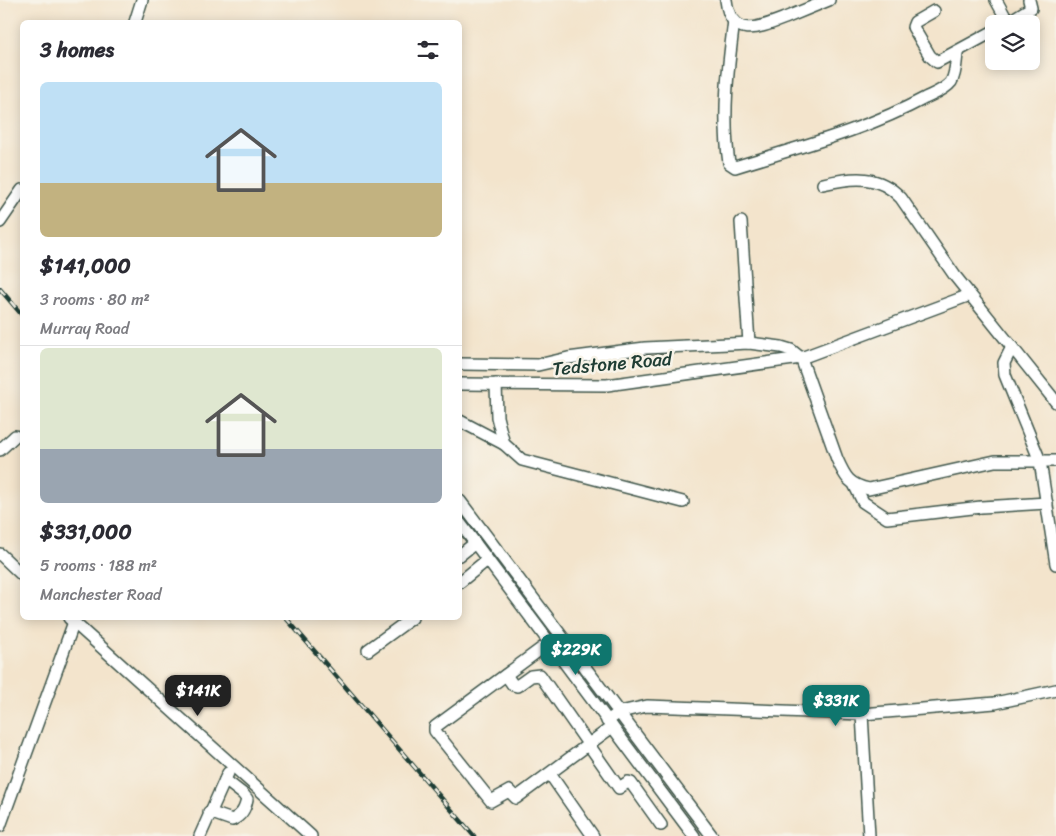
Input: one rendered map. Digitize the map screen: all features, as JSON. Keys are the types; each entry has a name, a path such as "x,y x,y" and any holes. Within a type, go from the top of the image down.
{"street":[{"path":"136,20 142,0"},
{"path":"726,0 729,14 734,21 741,26 758,29 828,0"},
{"path":"797,0 802,11"},
{"path":"996,0 1003,15"},
{"path":"1020,15 1031,8 1032,5 1029,0"},
{"path":"934,11 915,22 913,27 937,62 985,36"},
{"path":"734,21 729,56 725,139 729,163 735,167 836,136 910,106 944,88 950,82 954,74 957,53"},
{"path":"823,184 852,178 870,179 892,188 902,198 970,294 1056,402"},
{"path":"0,222 20,193"},
{"path":"741,222 749,344"},
{"name":"Tedstone Road","path":"462,384 607,385 801,358 970,294"},
{"path":"462,364 538,365 568,358 645,348 749,344 781,347 791,350 801,358 844,474 856,486 863,502 887,518 981,507 1049,505"},
{"path":"1012,347 1004,363 1006,375 1040,461 1049,505 1056,564"},
{"path":"496,384 497,417 504,444"},
{"path":"462,422 504,444 522,460 684,502"},
{"path":"0,450 15,436"},
{"path":"856,486 869,489 995,460 1056,461"},
{"path":"462,504 712,836"},
{"path":"462,526 694,836"},
{"path":"462,553 484,532"},
{"path":"0,554 20,573"},
{"path":"462,580 488,560"},
{"path":"0,826 71,620 311,836"},
{"path":"368,650 409,620"},
{"path":"556,629 547,640 506,675 435,727 434,731 491,802 509,791 516,798 590,744 620,712 647,706 862,714 995,702 1056,690"},
{"path":"506,675 513,685 517,686 531,676 540,675 619,788 628,782 631,784 661,824"},
{"path":"862,714 869,836"},
{"path":"200,836 209,812 232,765"},
{"path":"550,774 593,836"},
{"path":"209,812 232,820 240,816 243,811 247,799 225,780"}],"railway":[{"path":"0,289 20,313"},
{"path":"288,620 474,836"}]}
